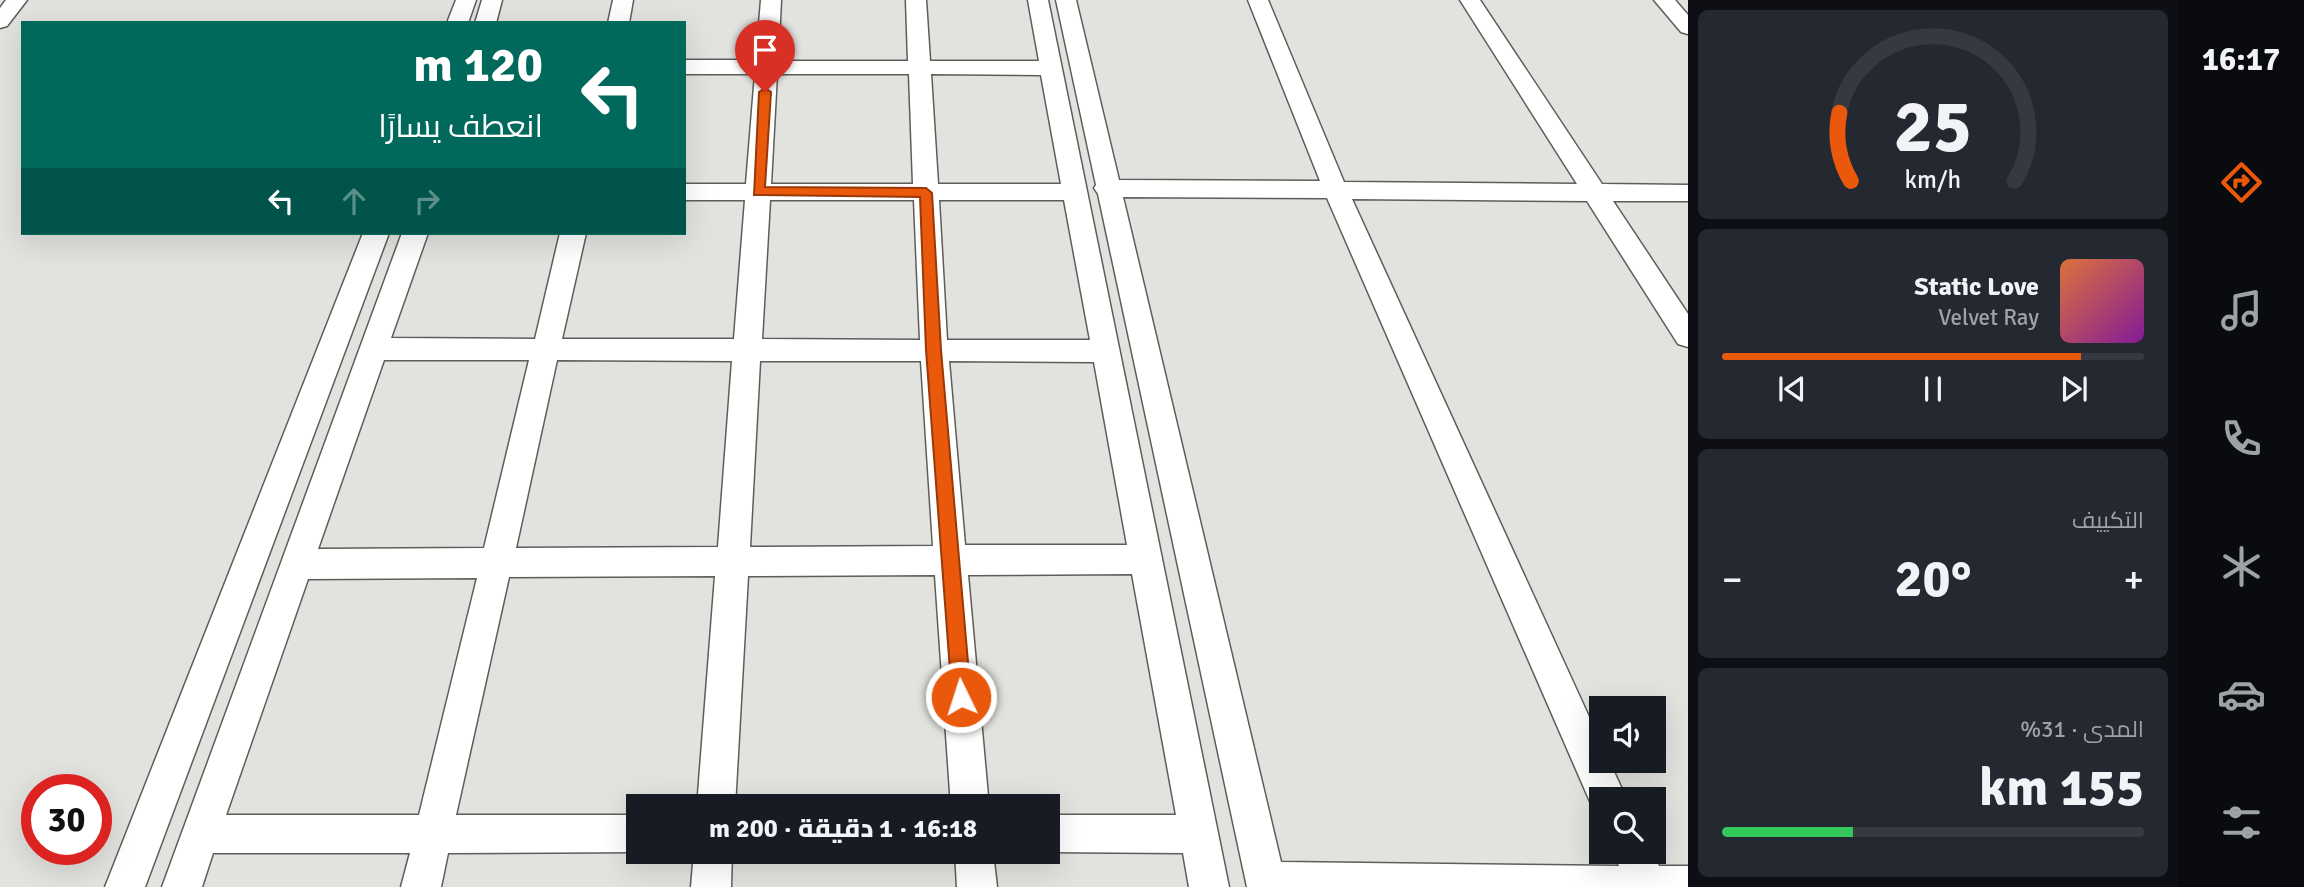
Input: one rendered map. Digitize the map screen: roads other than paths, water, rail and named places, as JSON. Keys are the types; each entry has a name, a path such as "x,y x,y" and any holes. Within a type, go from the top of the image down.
{"street":[{"path":"0,22 17,0"},
{"path":"458,21 466,0"},
{"path":"486,21 492,0"},
{"path":"618,21 623,0"},
{"path":"717,794 771,0"},
{"path":"916,0 934,350 969,794"},
{"path":"1038,0 1209,887"},
{"path":"1066,0 1106,188 1266,884 1642,875 1688,886"},
{"path":"1258,0 1336,191 1602,787"},
{"path":"1470,0 1688,336"},
{"path":"1664,0 1688,28"},
{"path":"686,67 1052,68"},
{"path":"1106,188 1688,193"},
{"path":"686,191 1075,192"},
{"path":"125,887 375,235"},
{"path":"182,887 414,235"},
{"path":"421,887 573,235"},
{"path":"374,349 1106,351"},
{"path":"297,565 1146,559"},
{"path":"201,834 626,834"},
{"path":"1060,834 1199,834"},
{"path":"711,887 712,864"},
{"path":"975,864 977,887"}]}
